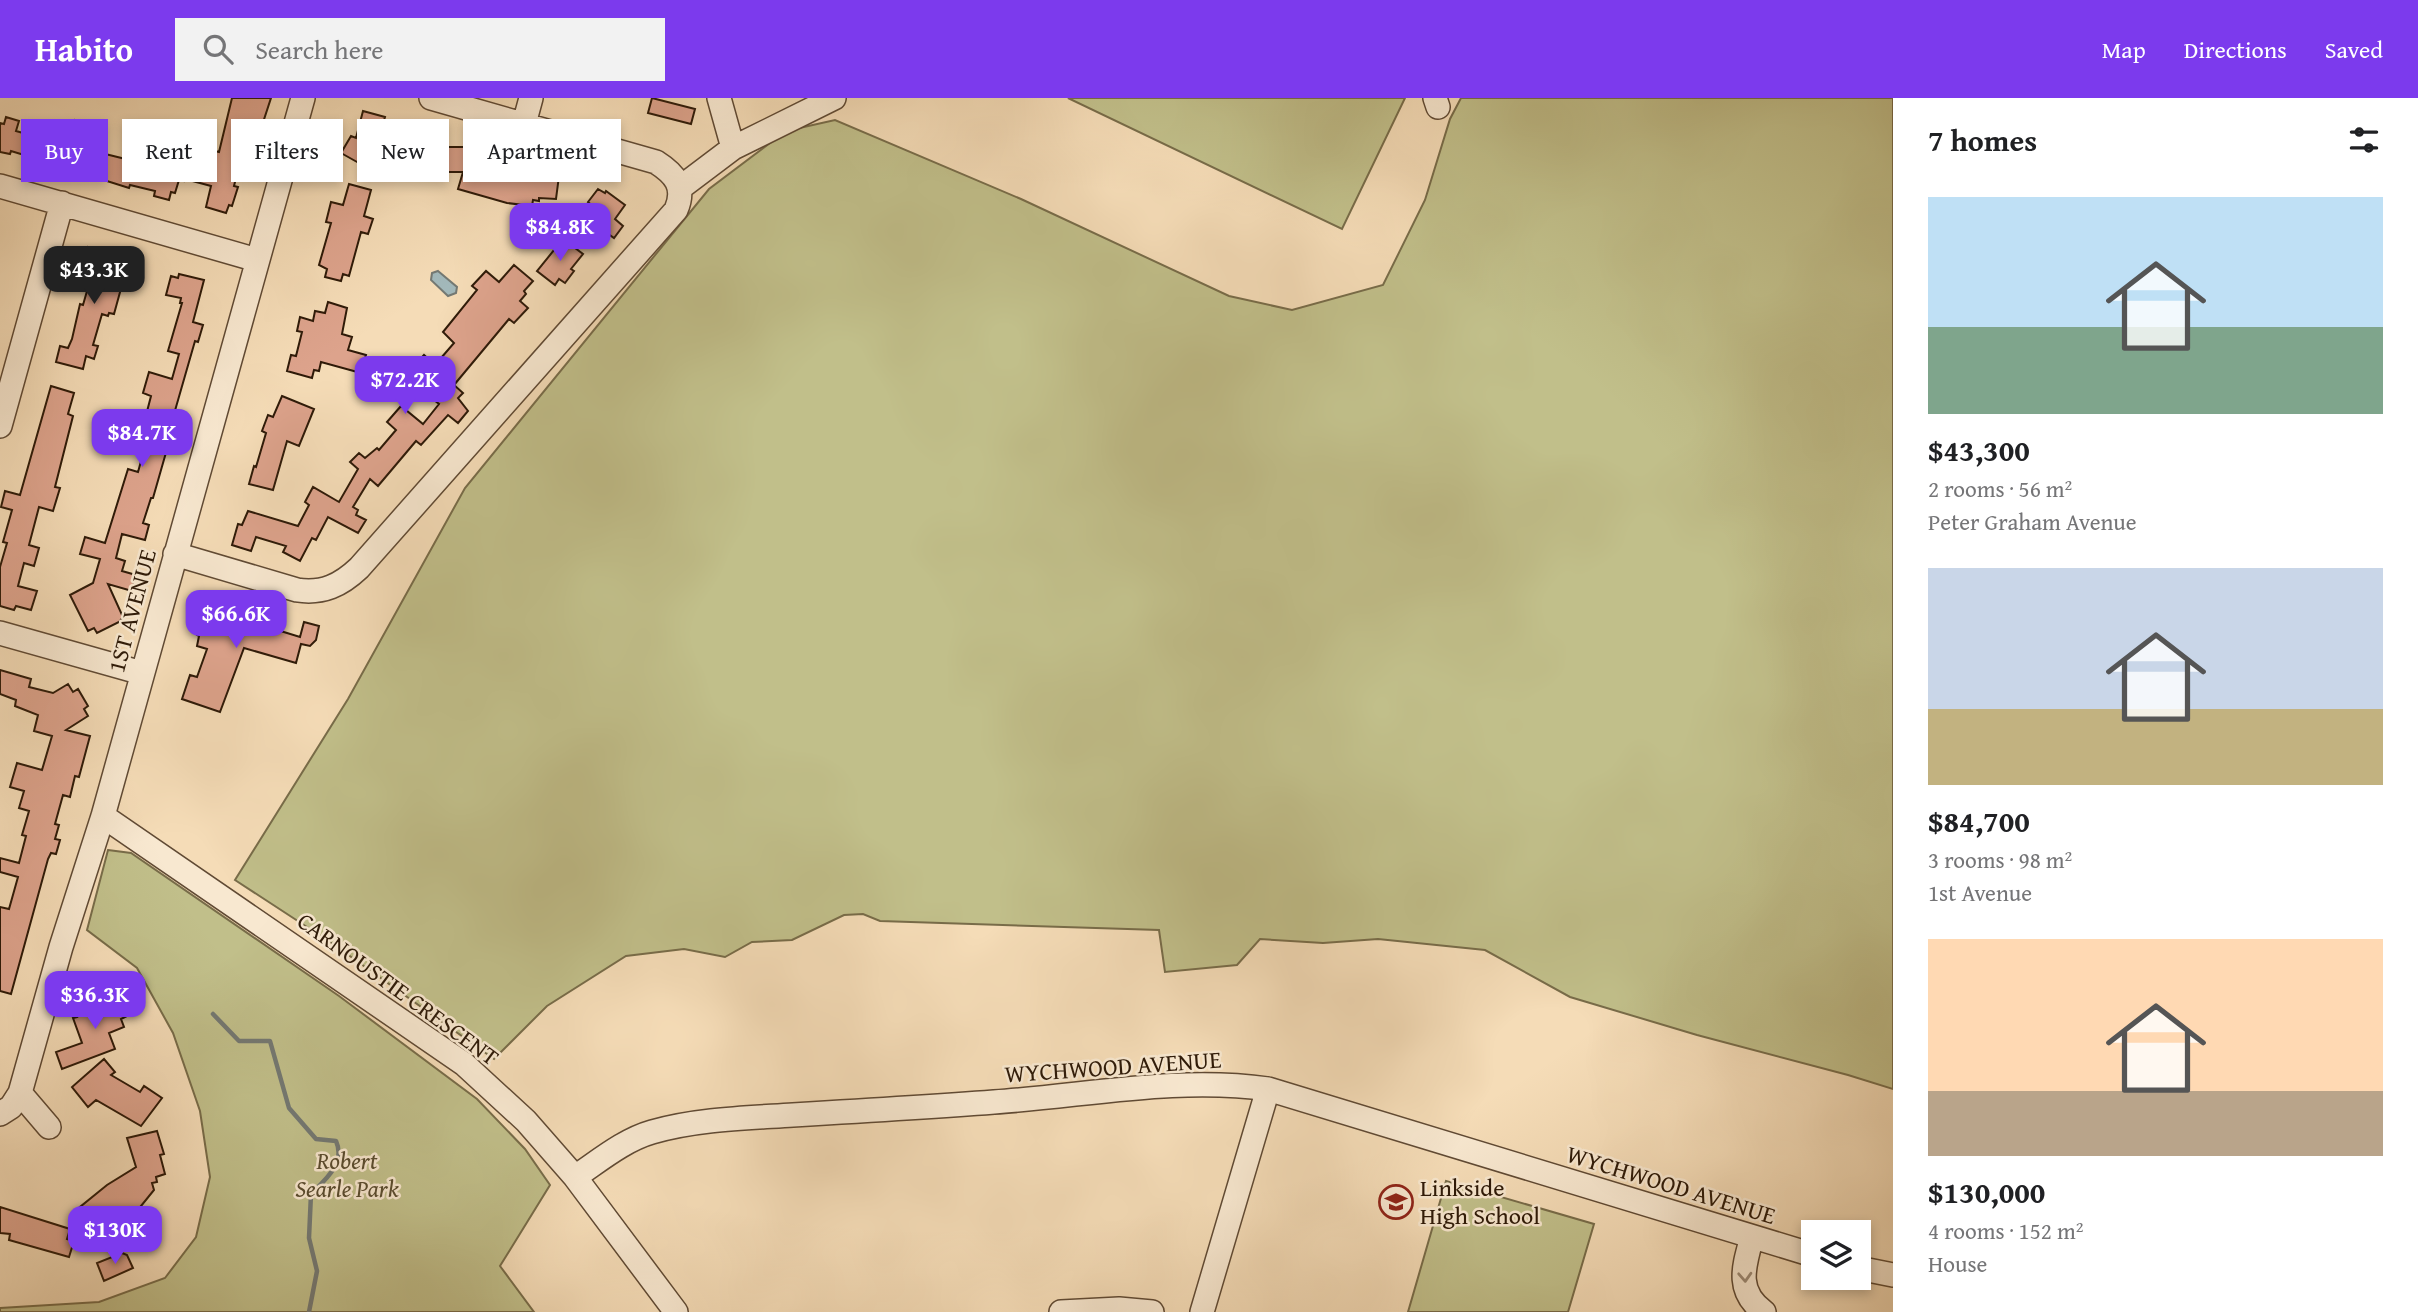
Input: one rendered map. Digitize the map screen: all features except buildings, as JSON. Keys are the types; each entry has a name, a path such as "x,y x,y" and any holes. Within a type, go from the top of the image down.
{"street":[{"name":"1ST AVENUE","path":"20,1093 61,947 103,816 303,98"},
{"path":"431,98 506,119"},
{"path":"525,119 531,98"},
{"path":"719,98 733,148"},
{"path":"680,188 733,148 834,98"},
{"path":"175,554 297,590 324,590 339,585 359,568 676,210 680,201 680,188 673,175 656,162 621,152"},
{"path":"0,186 257,260"},
{"path":"0,426 62,203"},
{"path":"0,633 142,674"},
{"name":"CARNOUSTIE CRESCENT","path":"103,816 464,1064 526,1121 575,1177 676,1312"},
{"name":"WYCHWOOD AVENUE","path":"575,1177 628,1142 678,1125 997,1102 1192,1084 1241,1085 1268,1089 1801,1251"},
{"path":"1202,1312 1268,1089"},
{"path":"0,1114 11,1107 20,1093 50,1127"},
{"path":"1752,1237 1744,1280 1752,1304 1764,1312"},
{"path":"1871,1271 1893,1275"},
{"path":"1061,1312 1119,1309 1152,1312"}],"green space":[{"path":"1068,98 1405,98 1342,229"},
{"path":"1461,98 1893,98 1893,1089 1570,997 1485,950 1378,939 1323,943 1260,939 1237,965 1165,972 1159,930 880,921 863,914 844,915 792,940 752,942 725,957 684,949 626,956 547,1006 494,1059 333,944 235,880 348,699 465,488 709,189 786,131 835,120 1021,199 1229,296 1292,310 1383,285 1425,200 1450,119"},
{"name":"Robert Searle Park","path":"108,850 131,853 339,996 477,1099 525,1149 550,1185 500,1266 534,1312 0,1312 0,1308 99,1302 165,1278 196,1237 210,1177 200,1111 173,1033 137,968 87,930"},
{"path":"1446,1181 1594,1224 1568,1312 1408,1312"}],"shaded area":[{"path":"438,271 457,287 456,293 448,296 431,280 432,273"}],"waterway":[{"path":"213,1014 239,1041 270,1041 289,1108 316,1139 336,1141 336,1164 328,1177 311,1194 309,1238 317,1271 309,1312"}],"place":[{"name":"Linkside High School","path":"1396,1202"}]}
